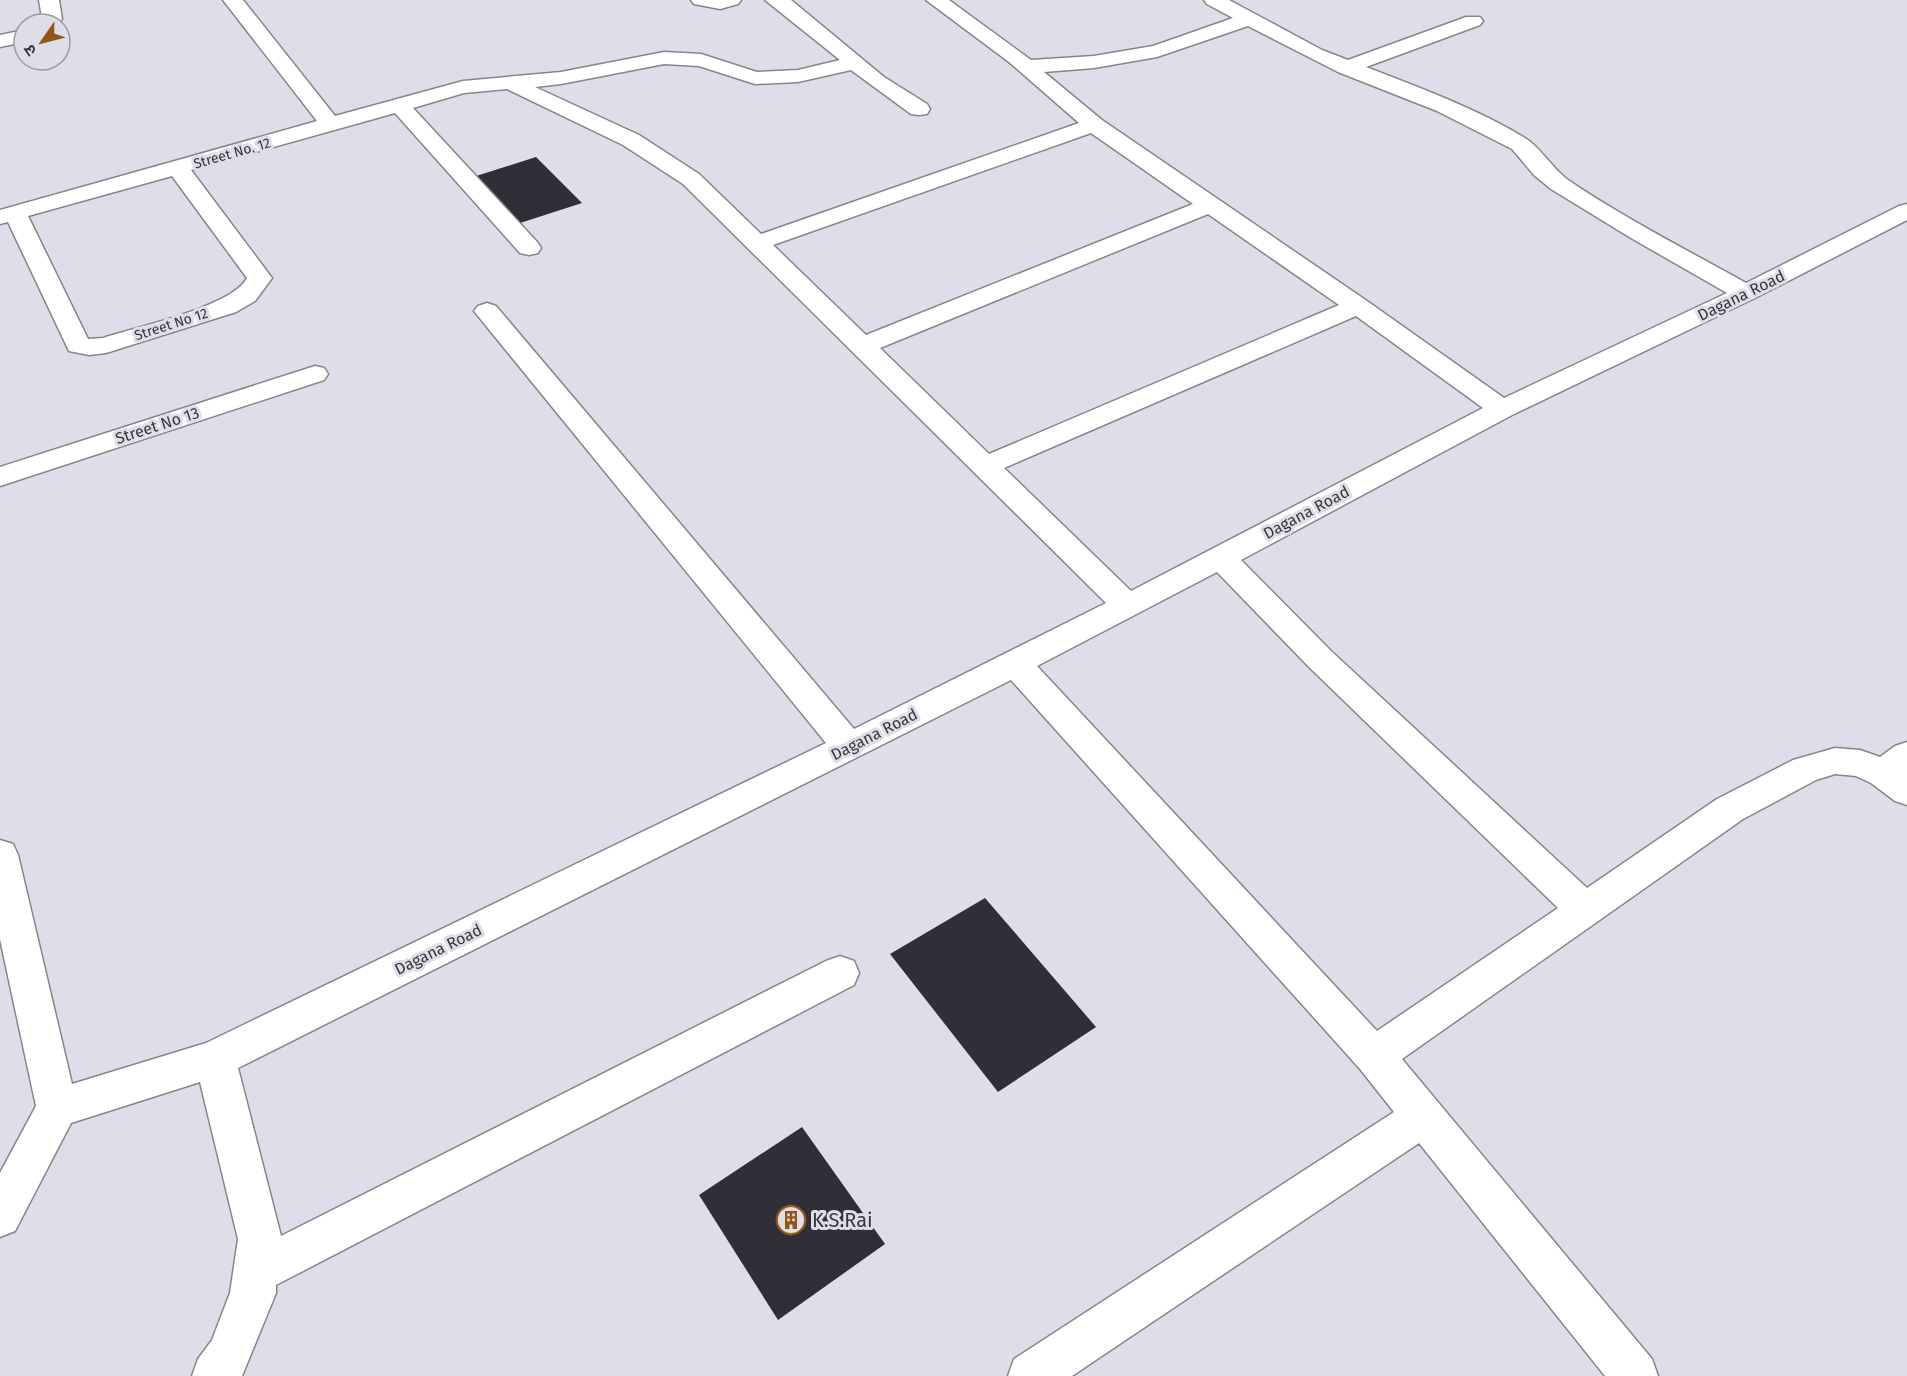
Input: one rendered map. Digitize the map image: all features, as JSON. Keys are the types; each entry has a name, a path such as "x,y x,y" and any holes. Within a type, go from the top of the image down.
{"street":[{"path":"233,0 331,125"},
{"path":"701,0 720,3 731,0"},
{"path":"776,0 783,3 877,81 919,109"},
{"path":"941,3 968,0"},
{"path":"1214,0 1345,68 1446,106 1520,144 1542,170 1559,184 1639,233 1746,293"},
{"path":"941,3 1016,58 1094,125 1358,306 1502,409"},
{"path":"1024,67 1094,62 1156,51 1249,19"},
{"path":"1345,68 1473,21"},
{"name":"Street No. 12","path":"8,215 463,87 513,84 600,72 664,58 701,60 755,78 798,75 855,63"},
{"path":"513,84 605,126 691,179 1128,606"},
{"path":"400,106 529,248"},
{"path":"757,243 1094,125"},
{"name":"Street No 12","path":"8,215 78,345 89,347 106,345 227,307 245,299 252,293 260,278 178,168"},
{"path":"862,346 1210,205"},
{"name":"Dagana Road","path":"57,1108 215,1059 849,747 1128,606 1502,409 1746,293 1907,211"},
{"path":"986,466 1358,306"},
{"path":"487,311 849,747"},
{"name":"Street No 13","path":"0,477 315,374"},
{"path":"1220,557 1320,659 1585,910"},
{"path":"1015,663 1374,1056 1635,1376"},
{"path":"1374,1056 1730,809 1805,770 1835,761 1860,763 1899,773"},
{"path":"0,855 57,1108 0,1216"},
{"path":"256,1272 840,973"},
{"path":"215,1059 260,1239 254,1293 229,1355 215,1376"},
{"path":"1031,1376 1422,1117"}],"building":[{"path":"536,157 582,203 517,224 473,177"},
{"path":"985,898 1096,1027 998,1092 890,954"},
{"name":"K.S.Rai","path":"802,1127 885,1244 778,1320 699,1195"}],"place":[{"name":"K.S.Rai","path":"791,1220"}]}
